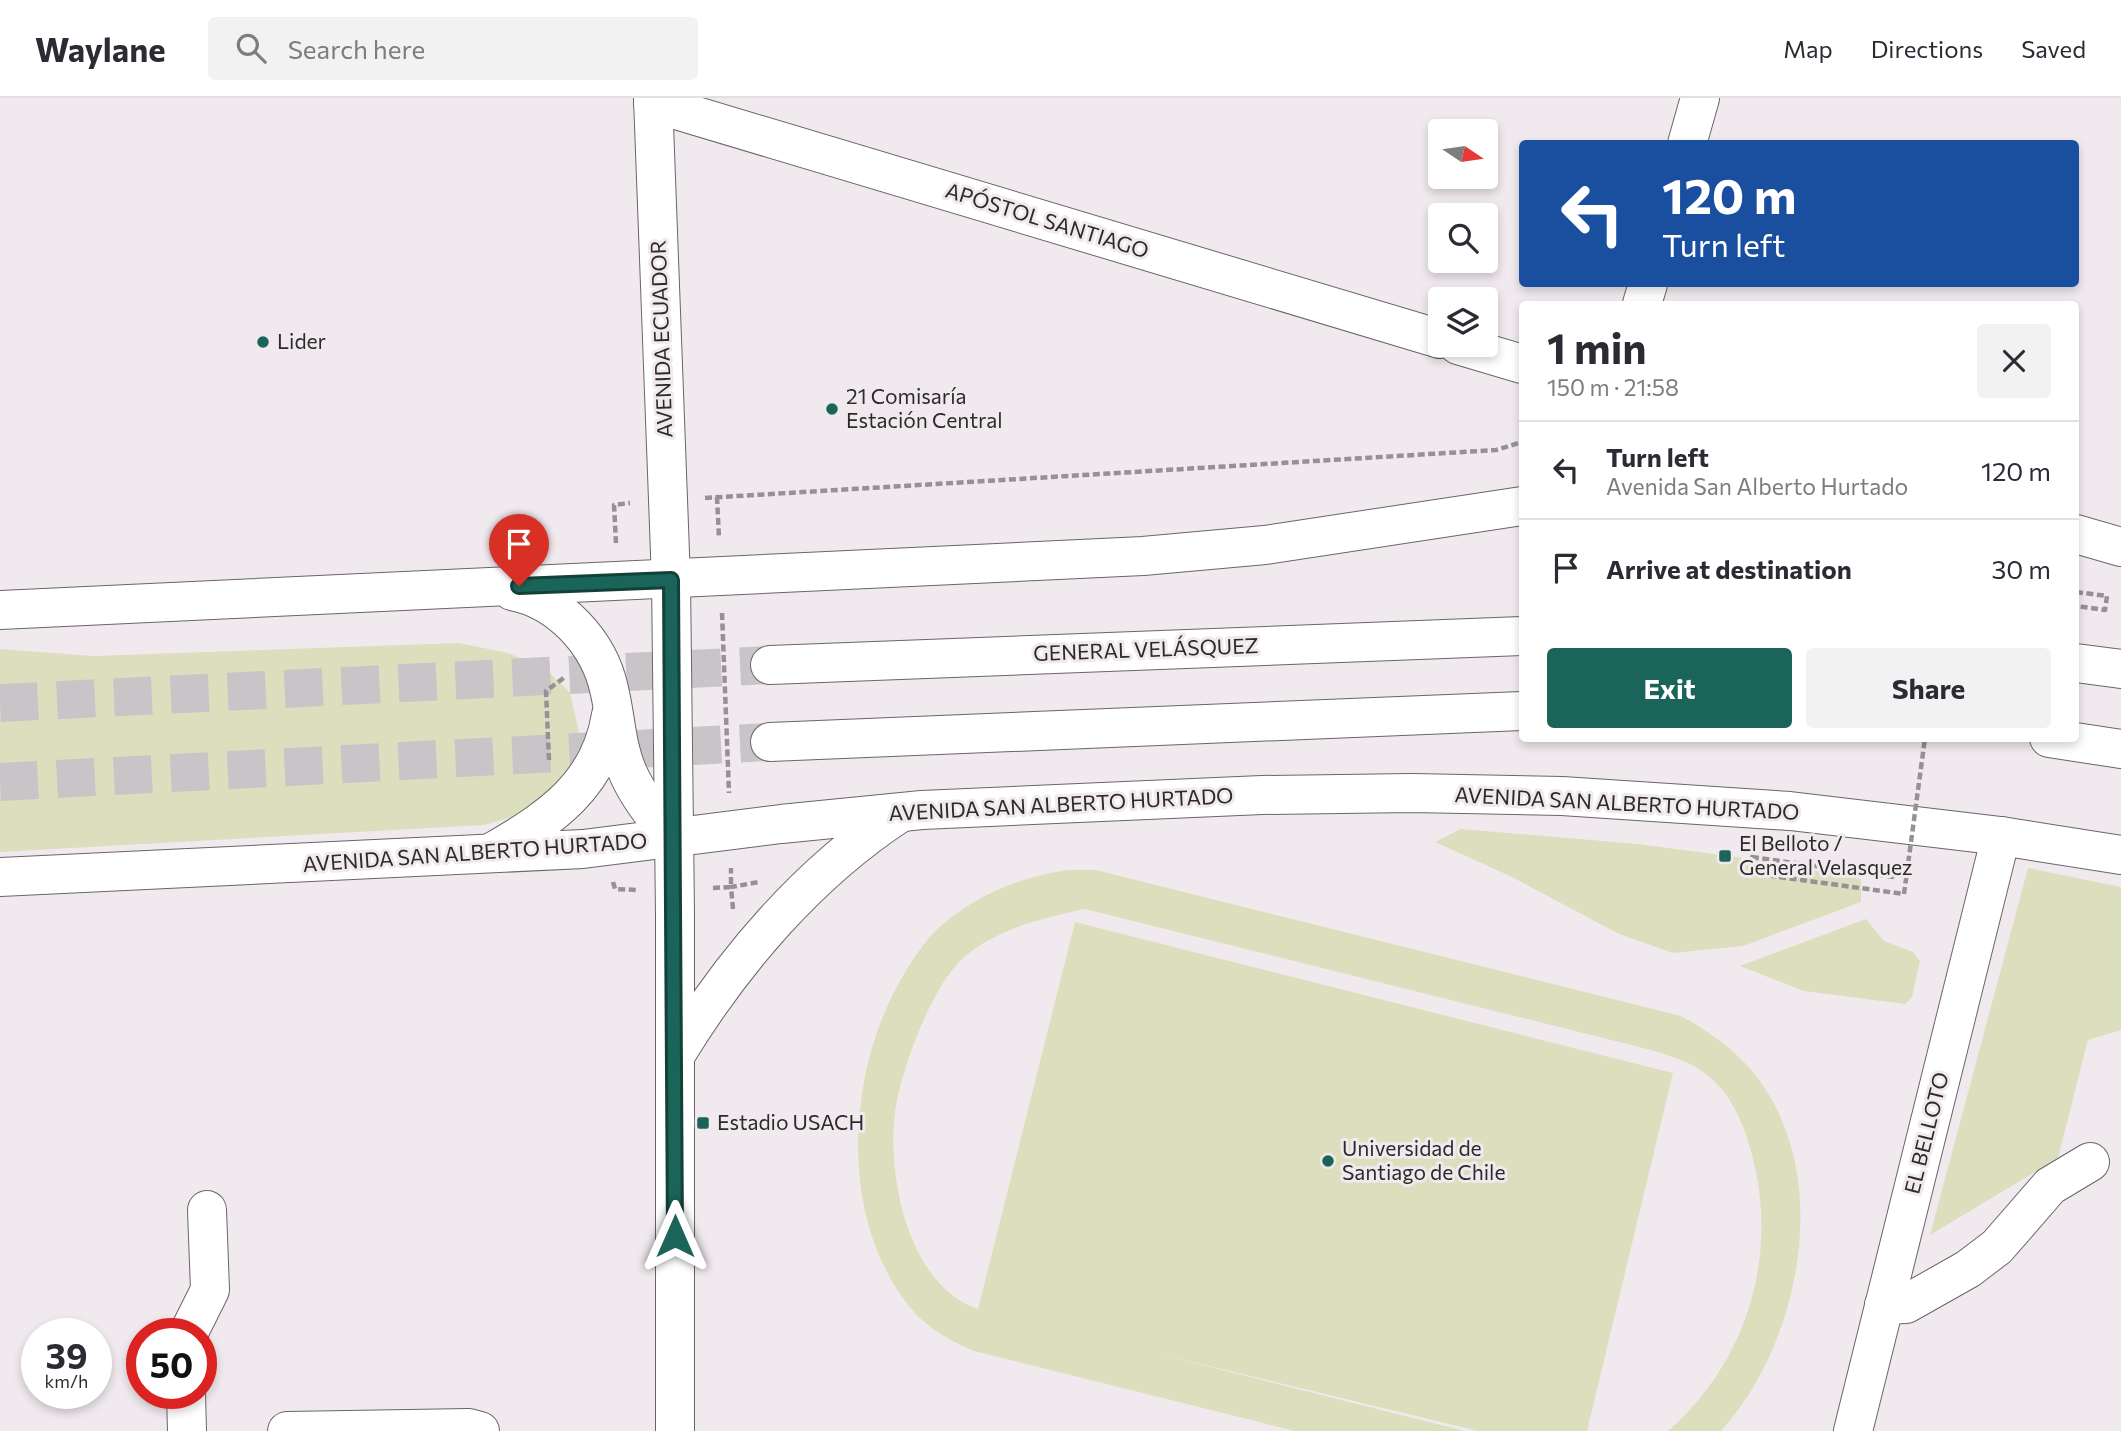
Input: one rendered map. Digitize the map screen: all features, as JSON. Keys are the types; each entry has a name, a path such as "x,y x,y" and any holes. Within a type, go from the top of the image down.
{"main road":[{"path":"1688,140 1700,98"},
{"name":"APÓSTOL SANTIAGO","path":"653,101 1428,335"},
{"name":"AVENIDA ECUADOR","path":"653,101 671,580 675,1431"},
{"path":"1498,357 1519,363"},
{"path":"0,610 1143,556 1265,545 1519,506"},
{"path":"2079,535 2121,547"},
{"path":"494,587 542,601 581,632 604,671 628,772 656,819 674,839"},
{"name":"GENERAL VELÁSQUEZ","path":"770,665 1519,636"},
{"path":"2079,663 2121,669"},
{"path":"486,856 539,825 578,791 600,758 612,710"},
{"path":"770,741 1519,711"},
{"path":"2078,742 2121,748"},
{"name":"AVENIDA SAN ALBERTO HURTADO","path":"0,877 486,856 674,839 781,824 901,812 1262,795 1412,793 1562,796 1790,811 2001,836 2121,855"},
{"path":"675,1056 706,1005 824,871 865,836 901,812"},
{"name":"EL BELLOTO","path":"1853,1431 2001,836"},
{"path":"1884,1305 1906,1304 1968,1269 1997,1247 2050,1186 2090,1162"},
{"path":"196,1318 210,1290 207,1210"},
{"path":"186,1409 187,1431"},
{"path":"287,1431 469,1428 480,1431"}],"path":[{"path":"717,497 1496,450 1519,443"},
{"path":"2079,592 2107,596 2105,610 2079,606"},
{"path":"1894,877 1752,857 1750,873 1904,894 1924,742"}],"green space":[{"path":"459,643 508,653 543,667 570,692 579,732 568,782 540,808 485,825 0,852 0,649 94,656"},
{"path":"1461,829 1638,844 1751,859 1861,879 1861,902 1743,946 1673,953 1619,934 1512,877 1435,842"},
{"path":"2028,868 2121,887 2121,1030 2088,1040 2058,1158 1930,1235"},
{"path":"1068,870 1096,870 1681,1016 1733,1052 1765,1088 1790,1141 1798,1184 1800,1228 1795,1273 1784,1317 1768,1359 1747,1398 1721,1431 1668,1431 1695,1403 1718,1373 1736,1340 1750,1305 1758,1269 1761,1231 1759,1193 1752,1155 1734,1107 1710,1078 1689,1063 1651,1050 1085,909 1018,927 986,941 972,951 947,977 916,1038 896,1105 893,1148 901,1204 909,1232 936,1280 955,1297 978,1309 1075,922 1673,1073 1587,1431 1478,1431 1151,1352 1465,1431 1295,1431 974,1351 947,1338 923,1321 909,1306 886,1270 870,1229 861,1186 858,1142 862,1097 871,1053 885,1012 904,974 937,929 986,895 1034,877"},
{"path":"1866,919 1884,941 1913,952 1920,961 1912,997 1905,1004 1804,991 1740,966"}],"tunnel":[{"path":"0,703 770,665"},
{"path":"0,782 770,742"}],"place":[{"name":"Lider","path":"263,342"},
{"name":"21 Comisaría Estación Central","path":"832,409"},
{"name":"El Belloto / General Velasquez","path":"1725,856"},
{"name":"Estadio USACH","path":"703,1123"},
{"name":"Universidad de Santiago de Chile","path":"1328,1161"}],"route":[{"path":"519,586 671,580 676,914 675,1236"}]}
